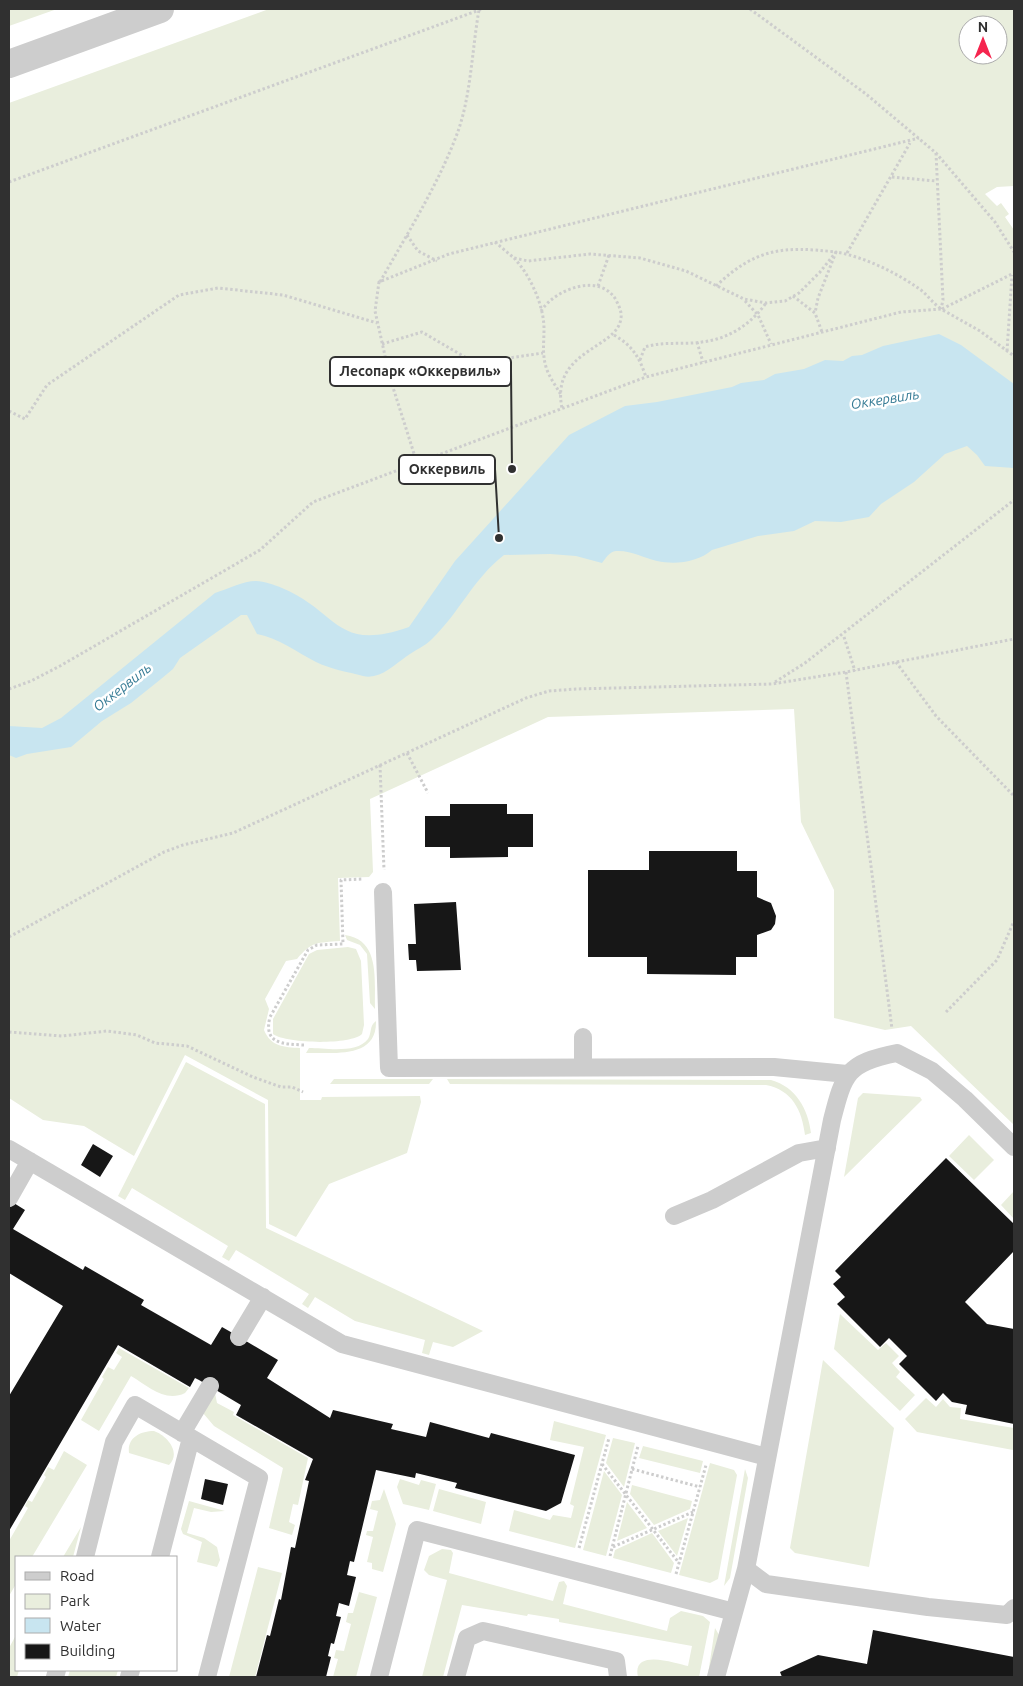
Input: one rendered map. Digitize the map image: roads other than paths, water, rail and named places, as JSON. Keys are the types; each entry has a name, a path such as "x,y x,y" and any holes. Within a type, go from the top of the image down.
{"street":[{"path":"9,64 160,9"}],"lane":[{"path":"383,885 389,1068 774,1067 847,1074"},
{"path":"583,1037 583,1067"},
{"path":"716,1677 746,1570 827,1148 839,1091 847,1074 860,1063 897,1053 932,1071 965,1099 1014,1147"},
{"path":"674,1216 712,1200 799,1153 827,1148"},
{"path":"9,1149 342,1344 767,1457"},
{"path":"9,1198 30,1161"},
{"path":"239,1337 263,1297"},
{"path":"160,1556 187,1436 210,1386"},
{"path":"85,1556 114,1442 135,1406 259,1478 208,1677"},
{"path":"379,1677 417,1530 734,1612"},
{"path":"746,1570 766,1584 928,1607 1006,1616 1014,1608"},
{"path":"456,1677 467,1638 483,1631 616,1661 618,1677"}],"water":[{"path":"939,334 961,345 1014,384 1014,468 985,466 967,446 945,454 914,482 881,504 869,517 841,522 815,521 794,531 758,536 712,550 686,562 657,561 622,551 611,553 602,563 576,556 550,554 504,555 484,574 442,629 432,639 386,671 375,676 363,676 316,662 280,642 257,634 247,615 241,615 180,658 173,669 161,679 131,703 102,721 71,747 27,754 16,758 9,755 9,726 42,728 61,718 215,593 241,584 259,581 282,588 300,597 339,626 351,632 366,635 385,634 409,627 455,561 569,435 625,406 657,402 732,387 741,383 764,380 775,374 804,369 825,360 843,361 852,356 862,355 883,346"}],"place":[{"name":"Лесопарк «Оккервиль»","path":"512,469"},
{"name":"Оккервиль","path":"499,538"}]}
